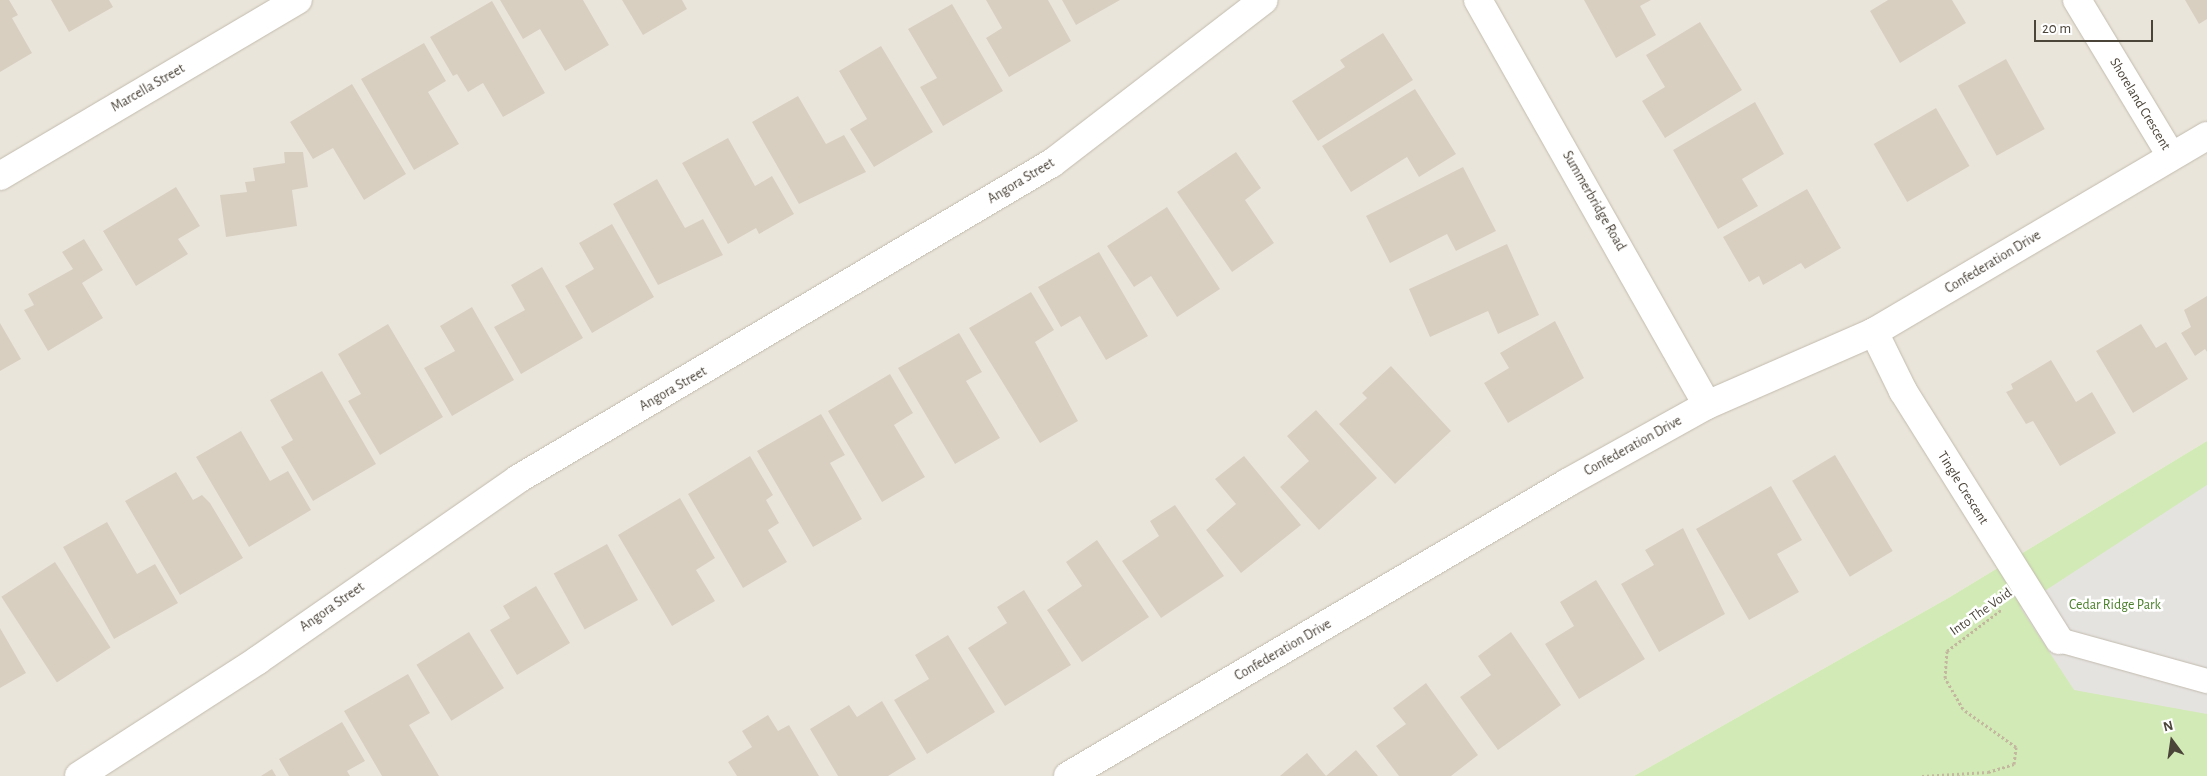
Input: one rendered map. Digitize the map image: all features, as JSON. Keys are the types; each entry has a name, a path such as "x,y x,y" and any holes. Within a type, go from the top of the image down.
{"street":[{"name":"Marcella Street","path":"0,176 298,0"},
{"name":"Angora Street","path":"79,776 258,660 518,479 1052,163 1264,0"},
{"name":"Summerbridge Road","path":"1478,0 1707,405"},
{"name":"Shoreland Crescent","path":"2077,0 2171,156"},
{"name":"Confederation Drive","path":"1068,776 1707,405 1874,332 2207,136"},
{"name":"Tingle Crescent","path":"1874,332 1902,390 2059,640"}],"lane":[{"path":"2059,640 2207,681"}],"path":[{"name":"Into The Void","path":"1922,776 1988,772 2014,764 2016,747 1963,709 1945,678 1947,651 2029,593"}],"shaded area":[{"path":"0,0 2207,0 2207,441 1950,597 1634,776 0,776"},
{"path":"2207,485 2207,714 2074,690 2020,607"}],"green space":[{"name":"Cedar Ridge Park","path":"2207,441 2207,776 1634,776 1950,597"}],"building":[{"path":"0,0 9,0 18,15 12,18 32,53 0,72"},
{"path":"51,0 109,0 113,7 69,32"},
{"path":"500,0 583,0 609,45 565,71 540,29 523,39"},
{"path":"622,0 682,0 687,9 643,35"},
{"path":"986,0 1048,0 1071,41 1009,77 986,38 1002,28"},
{"path":"1062,0 1120,0 1076,25"},
{"path":"1584,0 1651,0 1640,6 1656,35 1616,58"},
{"path":"1888,0 1952,0 1966,23 1900,63 1870,11"},
{"path":"2185,0 2207,0 2207,19 2199,24"},
{"path":"492,1 545,93 503,117 483,83 468,92 457,74 453,76 430,37"},
{"path":"952,4 1003,91 943,126 920,87 937,78 908,29"},
{"path":"1700,22 1742,90 1665,138 1642,101 1665,87 1646,55"},
{"path":"1383,33 1413,80 1318,141 1292,101 1345,67 1340,60"},
{"path":"424,43 446,81 428,92 459,144 414,170 361,79"},
{"path":"881,46 933,132 874,167 850,129 867,119 839,71"},
{"path":"2006,59 2045,129 1997,156 1958,86"},
{"path":"352,84 406,174 364,200 333,148 313,159 290,122"},
{"path":"1415,89 1456,154 1419,177 1407,157 1351,192 1322,146"},
{"path":"798,96 826,144 844,135 866,172 799,204 752,122"},
{"path":"1755,102 1784,154 1742,179 1758,206 1718,229 1673,150"},
{"path":"1936,108 1970,166 1907,202 1874,144"},
{"path":"728,138 755,186 772,176 794,214 759,234 756,228 728,244 682,163"},
{"path":"284,152 303,152 308,187 292,190 297,226 226,237 220,195 247,192 245,182 255,181 253,168 285,163"},
{"path":"1236,152 1261,188 1245,200 1274,243 1232,272 1177,192"},
{"path":"1463,167 1496,231 1456,251 1447,234 1390,263 1366,216"},
{"path":"657,179 685,228 703,219 723,255 658,285 613,204"},
{"path":"176,187 200,226 178,239 188,254 136,286 103,231"},
{"path":"1807,189 1841,248 1805,269 1801,263 1763,285 1759,276 1749,282 1723,237"},
{"path":"1167,207 1220,289 1177,317 1151,276 1134,287 1107,246"},
{"path":"612,224 654,297 592,333 565,286 594,269 579,243"},
{"path":"84,239 103,270 82,283 103,318 48,351 24,310 34,305 28,294 73,269 62,252"},
{"path":"1507,244 1539,315 1498,334 1488,311 1430,337 1409,289"},
{"path":"1099,252 1148,336 1106,360 1080,316 1061,327 1038,287"},
{"path":"542,267 583,338 521,374 494,327 525,310 511,285"},
{"path":"1031,292 1054,330 1035,342 1078,421 1040,443 969,328"},
{"path":"2207,296 2207,352 2205,349 2195,356 2181,333 2191,327 2184,310"},
{"path":"472,307 514,380 452,416 424,368 455,351 440,326"},
{"path":"1555,321 1584,378 1508,423 1484,383 1509,368 1500,353"},
{"path":"0,323 21,359 0,371"},
{"path":"388,324 443,417 380,455 348,401 361,394 338,354"},
{"path":"2141,324 2156,348 2166,342 2188,379 2133,413 2096,351"},
{"path":"959,333 982,372 966,381 1000,438 955,464 898,368"},
{"path":"2051,360 2076,402 2092,392 2116,433 2060,466 2033,421 2026,424 2006,392 2013,389 2011,384"},
{"path":"1391,366 1451,431 1395,484 1339,424 1367,398 1362,393"},
{"path":"322,371 376,464 313,501 281,447 293,440 270,400"},
{"path":"890,374 913,413 894,425 925,477 882,502 828,411"},
{"path":"1316,410 1377,478 1319,530 1280,487 1309,461 1287,436"},
{"path":"821,414 845,455 830,463 862,519 813,547 757,451"},
{"path":"241,431 270,481 288,471 311,510 249,547 196,457"},
{"path":"1835,455 1893,551 1850,577 1792,481"},
{"path":"750,456 773,495 766,500 779,523 768,530 787,562 743,588 688,494"},
{"path":"1244,456 1301,525 1241,573 1206,530 1236,504 1215,479"},
{"path":"176,472 193,500 202,495 210,503 243,558 180,595 125,501"},
{"path":"1771,486 1802,540 1777,554 1799,592 1749,620 1696,529"},
{"path":"680,498 715,558 696,570 715,601 672,626 618,535"},
{"path":"1175,505 1224,576 1161,618 1122,561 1159,536 1150,521"},
{"path":"107,522 137,574 155,564 178,603 114,639 63,547"},
{"path":"1683,528 1725,614 1659,652 1621,584 1654,565 1645,550"},
{"path":"1097,540 1149,617 1082,662 1047,610 1082,586 1066,562"},
{"path":"607,544 638,600 585,630 554,574"},
{"path":"55,562 111,648 57,682 1,597"},
{"path":"1596,580 1645,659 1579,699 1545,644 1574,626 1560,602"},
{"path":"536,586 570,643 517,675 490,630 510,618 503,606"},
{"path":"1024,590 1071,665 1005,706 968,648 1007,623 997,607"},
{"path":"0,628 26,673 0,688"},
{"path":"469,632 504,688 451,721 416,665"},
{"path":"1511,632 1561,705 1498,750 1460,697 1491,675 1478,656"},
{"path":"948,635 995,712 927,754 894,700 929,679 915,655"},
{"path":"408,674 430,713 409,725 439,776 382,776 344,711"},
{"path":"1426,683 1478,755 1451,776 1399,776 1376,746 1406,724 1393,708"},
{"path":"882,701 916,759 888,776 838,776 810,729 849,705 857,717"},
{"path":"768,715 778,731 789,725 819,776 737,776 728,762 752,747 742,731"},
{"path":"342,722 365,761 347,771 350,776 289,776 279,759"},
{"path":"1356,750 1378,776 1326,776"},
{"path":"1307,753 1326,776 1280,776"},
{"path":"272,769 276,776 261,776"}]}
